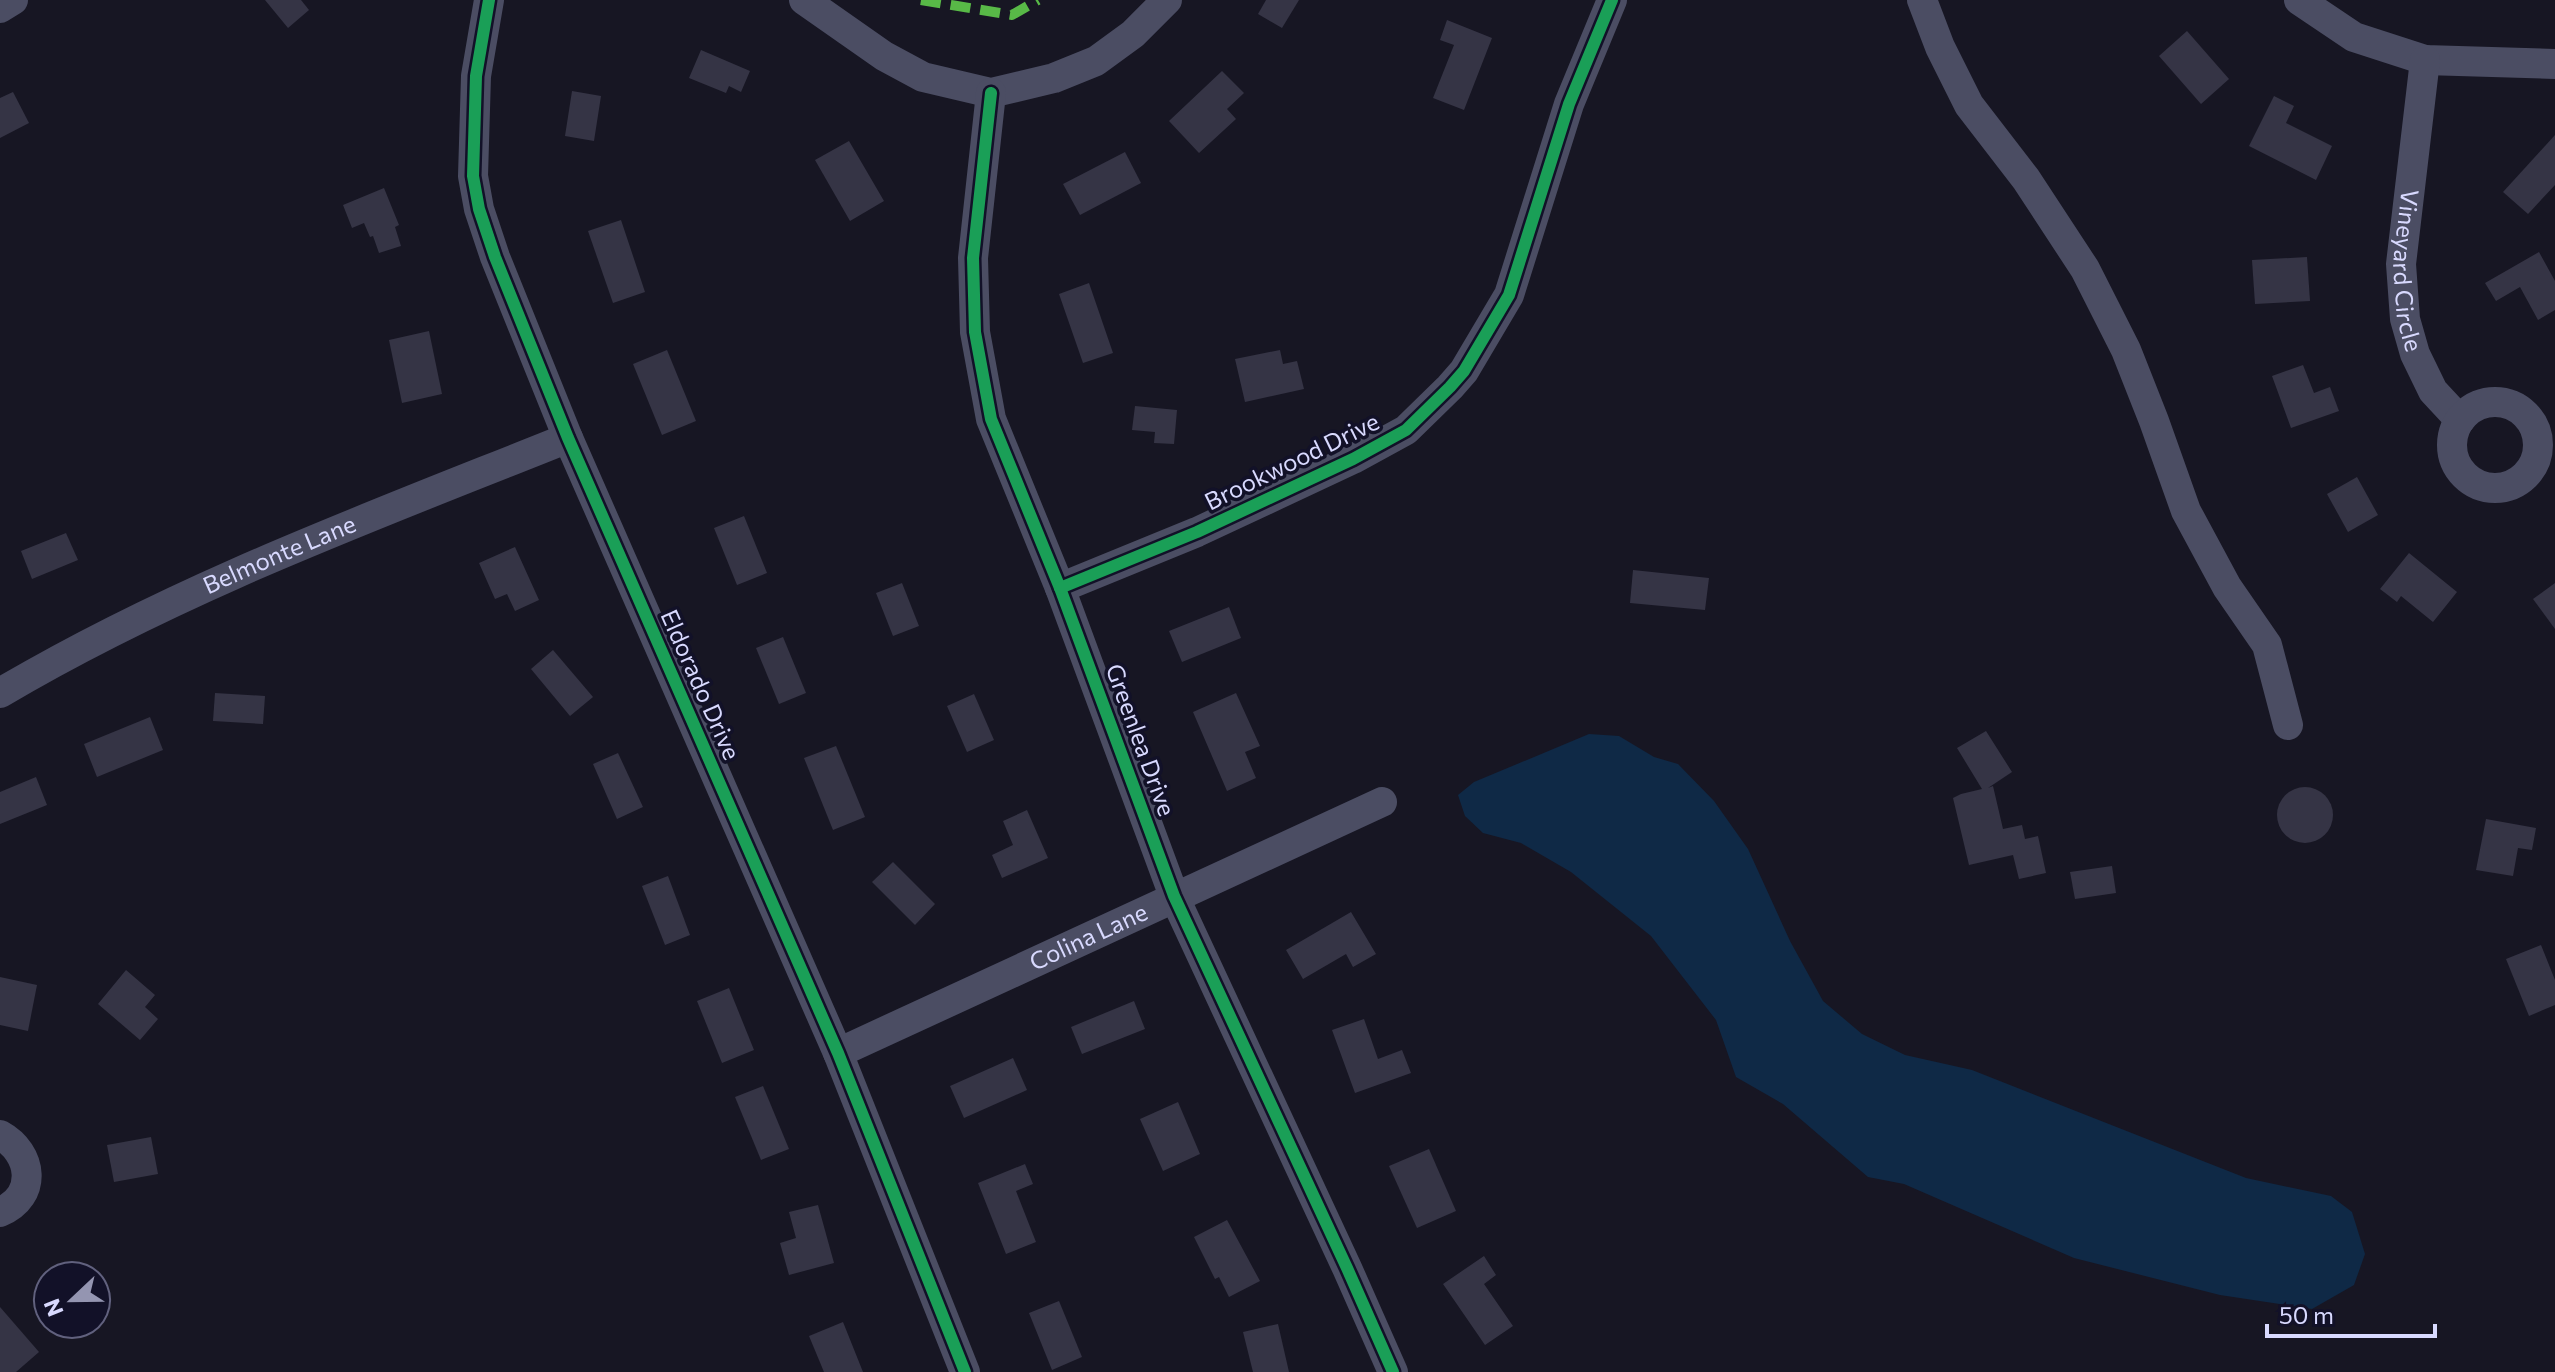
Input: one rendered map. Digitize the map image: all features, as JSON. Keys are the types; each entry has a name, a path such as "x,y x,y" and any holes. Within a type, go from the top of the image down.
{"street":[{"path":"0,8 13,0"},
{"name":"Eldorado Drive","path":"489,0 476,76 473,176 479,209 495,257 568,438 838,1053 965,1372"},
{"path":"804,0 884,56 923,77 991,93 1054,78 1096,61 1133,34 1167,0"},
{"name":"Brookwood Drive","path":"1060,588 1197,532 1353,459 1406,430 1450,387 1464,371 1509,295 1569,104 1612,0"},
{"path":"1922,0 1940,47 1969,105 2026,179 2085,269 2126,350 2186,511 2227,587 2267,645 2288,725"},
{"path":"2299,0 2354,37 2425,60 2555,64"},
{"name":"Vineyard Circle","path":"2425,60 2401,264 2405,319 2415,354 2433,391 2460,420"},
{"name":"Greenlea Drive","path":"991,93 973,258 975,332 991,419 1060,588 1174,896 1393,1372"},
{"name":"Belmonte Lane","path":"0,693 47,665 217,580 568,438"},
{"name":"Colina Lane","path":"838,1053 1382,802"},
{"path":"0,1135 21,1152 27,1177 17,1201 0,1212"}],"water":[{"path":"1589,734 1619,736 1654,757 1678,764 1714,801 1748,849 1790,941 1823,1001 1862,1034 1905,1055 1972,1070 2246,1178 2331,1196 2352,1212 2365,1254 2354,1285 2312,1309 2220,1295 2074,1258 1904,1184 1868,1177 1783,1104 1736,1077 1716,1020 1651,936 1571,872 1521,843 1483,833 1465,816 1458,795 1474,782"}],"building":[{"path":"265,0 301,0 309,10 288,28"},
{"path":"1266,0 1299,0 1282,28 1258,14"},
{"path":"1447,20 1492,38 1464,110 1433,98 1454,45 1440,40"},
{"path":"2187,31 2229,79 2201,104 2159,56"},
{"path":"701,50 750,71 741,92 729,86 726,93 689,78"},
{"path":"1222,71 1244,93 1227,109 1236,119 1199,153 1169,121"},
{"path":"572,91 601,96 594,141 565,136"},
{"path":"13,92 29,123 0,138 0,98"},
{"path":"2274,96 2294,106 2286,123 2332,146 2316,180 2249,146"},
{"path":"2555,135 2555,185 2528,214 2503,192"},
{"path":"849,141 884,201 850,221 815,160"},
{"path":"1125,152 1141,183 1080,215 1063,184"},
{"path":"384,188 399,225 395,227 401,246 379,253 364,223 352,228 343,205"},
{"path":"621,220 645,292 613,303 588,231"},
{"path":"2539,252 2555,281 2555,310 2538,320 2520,287 2496,301 2485,283"},
{"path":"2307,257 2310,301 2255,304 2252,260"},
{"path":"1089,283 1113,353 1083,363 1059,294"},
{"path":"429,331 442,394 402,403 389,340"},
{"path":"667,350 696,421 662,435 633,364"},
{"path":"1280,350 1283,364 1297,361 1304,389 1245,402 1235,359"},
{"path":"2303,365 2314,393 2330,387 2339,411 2291,428 2272,376"},
{"path":"1135,406 1177,410 1174,444 1154,443 1155,432 1132,430"},
{"path":"2357,477 2378,515 2348,532 2327,494"},
{"path":"744,516 767,573 737,585 714,528"},
{"path":"66,533 78,560 32,579 21,551"},
{"path":"515,547 539,600 515,611 507,594 495,599 479,563"},
{"path":"2409,553 2457,592 2433,622 2401,596 2397,602 2380,589"},
{"path":"1633,570 1709,578 1705,610 1630,603"},
{"path":"902,583 919,626 893,636 876,593"},
{"path":"2555,583 2555,629 2533,599"},
{"path":"1229,607 1241,638 1182,662 1169,631"},
{"path":"783,637 806,693 779,704 756,648"},
{"path":"553,650 593,697 570,716 531,669"},
{"path":"215,693 265,696 263,724 213,721"},
{"path":"1236,693 1260,746 1245,752 1256,778 1227,791 1193,712"},
{"path":"974,694 994,740 967,752 947,706"},
{"path":"150,717 163,750 97,777 84,744"},
{"path":"1986,731 2012,772 1988,788 1993,786 2003,829 2022,825 2025,839 2038,836 2046,873 2019,879 2013,855 1969,865 1953,798 1982,789 1957,748"},
{"path":"836,746 865,817 833,830 804,758"},
{"path":"618,753 643,807 617,819 593,764"},
{"path":"36,777 47,805 0,824 0,792"},
{"path":"2305,787 2325,795 2333,815 2325,835 2305,843 2285,835 2277,815 2285,795"},
{"path":"1027,810 1048,858 1002,878 992,855 1013,845 1003,821"},
{"path":"2486,819 2536,828 2532,850 2518,848 2513,876 2476,870"},
{"path":"893,862 935,904 915,925 872,882"},
{"path":"2112,866 2116,893 2075,899 2070,872"},
{"path":"668,876 690,935 665,945 642,886"},
{"path":"1351,912 1376,954 1353,967 1346,954 1303,979 1286,950"},
{"path":"2541,945 2555,980 2555,1005 2529,1016 2506,959"},
{"path":"126,970 155,995 145,1007 158,1019 140,1040 98,1004"},
{"path":"0,977 37,985 28,1031 0,1025"},
{"path":"729,988 754,1050 722,1063 697,1001"},
{"path":"1134,1001 1145,1029 1082,1054 1071,1027"},
{"path":"1364,1019 1378,1059 1402,1050 1411,1073 1355,1093 1332,1030"},
{"path":"1013,1058 1027,1090 964,1118 950,1086"},
{"path":"763,1086 789,1149 761,1160 735,1097"},
{"path":"1178,1102 1200,1154 1163,1171 1140,1119"},
{"path":"151,1137 158,1174 114,1182 107,1145"},
{"path":"1429,1149 1456,1211 1417,1228 1389,1166"},
{"path":"1025,1164 1033,1184 1016,1191 1036,1242 1006,1254 978,1183"},
{"path":"818,1205 834,1263 789,1275 780,1243 796,1238 789,1212"},
{"path":"1227,1220 1260,1281 1229,1297 1219,1277 1215,1279 1194,1237"},
{"path":"1484,1256 1496,1275 1484,1284 1513,1326 1485,1345 1443,1284"},
{"path":"1059,1301 1082,1357 1052,1370 1029,1313"},
{"path":"0,1307 39,1352 16,1372 0,1372"},
{"path":"843,1322 863,1372 824,1372 809,1336"},
{"path":"1278,1324 1289,1372 1253,1372 1243,1332"}],"marked path":[{"path":"921,0 1012,15 1038,0"}],"cycle path":[{"path":"489,0 476,76 473,176 479,209 495,257 568,438 838,1053 965,1372"},
{"path":"1060,588 1197,532 1353,459 1406,430 1450,387 1464,371 1509,295 1569,104 1612,0"},
{"path":"991,93 973,258 975,332 991,419 1060,588 1174,896 1393,1372"}]}
